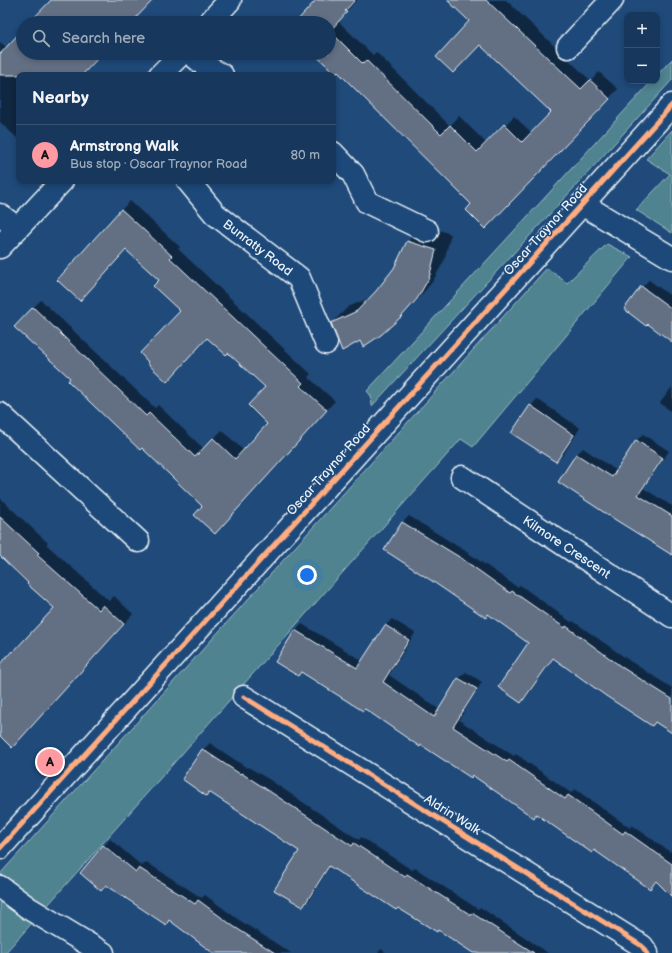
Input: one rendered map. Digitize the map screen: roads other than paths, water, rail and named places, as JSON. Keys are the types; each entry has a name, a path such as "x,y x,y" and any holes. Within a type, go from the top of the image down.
{"street":[{"path":"215,16 230,0"},
{"path":"568,47 607,2"},
{"path":"163,72 175,60"},
{"path":"198,60 216,72"},
{"name":"Oscar Traynor Road","path":"0,848 672,105"},
{"path":"336,156 353,174 367,202 427,231"},
{"path":"0,248 59,184"},
{"name":"Bunratty Road","path":"190,184 215,214 299,278 326,343"},
{"path":"582,204 672,258"},
{"path":"0,215 17,228"},
{"path":"0,414 138,541"},
{"name":"Kilmore Crescent","path":"462,477 672,616"},
{"name":"Aldrin Walk","path":"244,697 642,946 647,953"},
{"path":"0,887 30,909 103,953"}],"place":[{"name":"Armstrong Walk","path":"50,762"}]}
